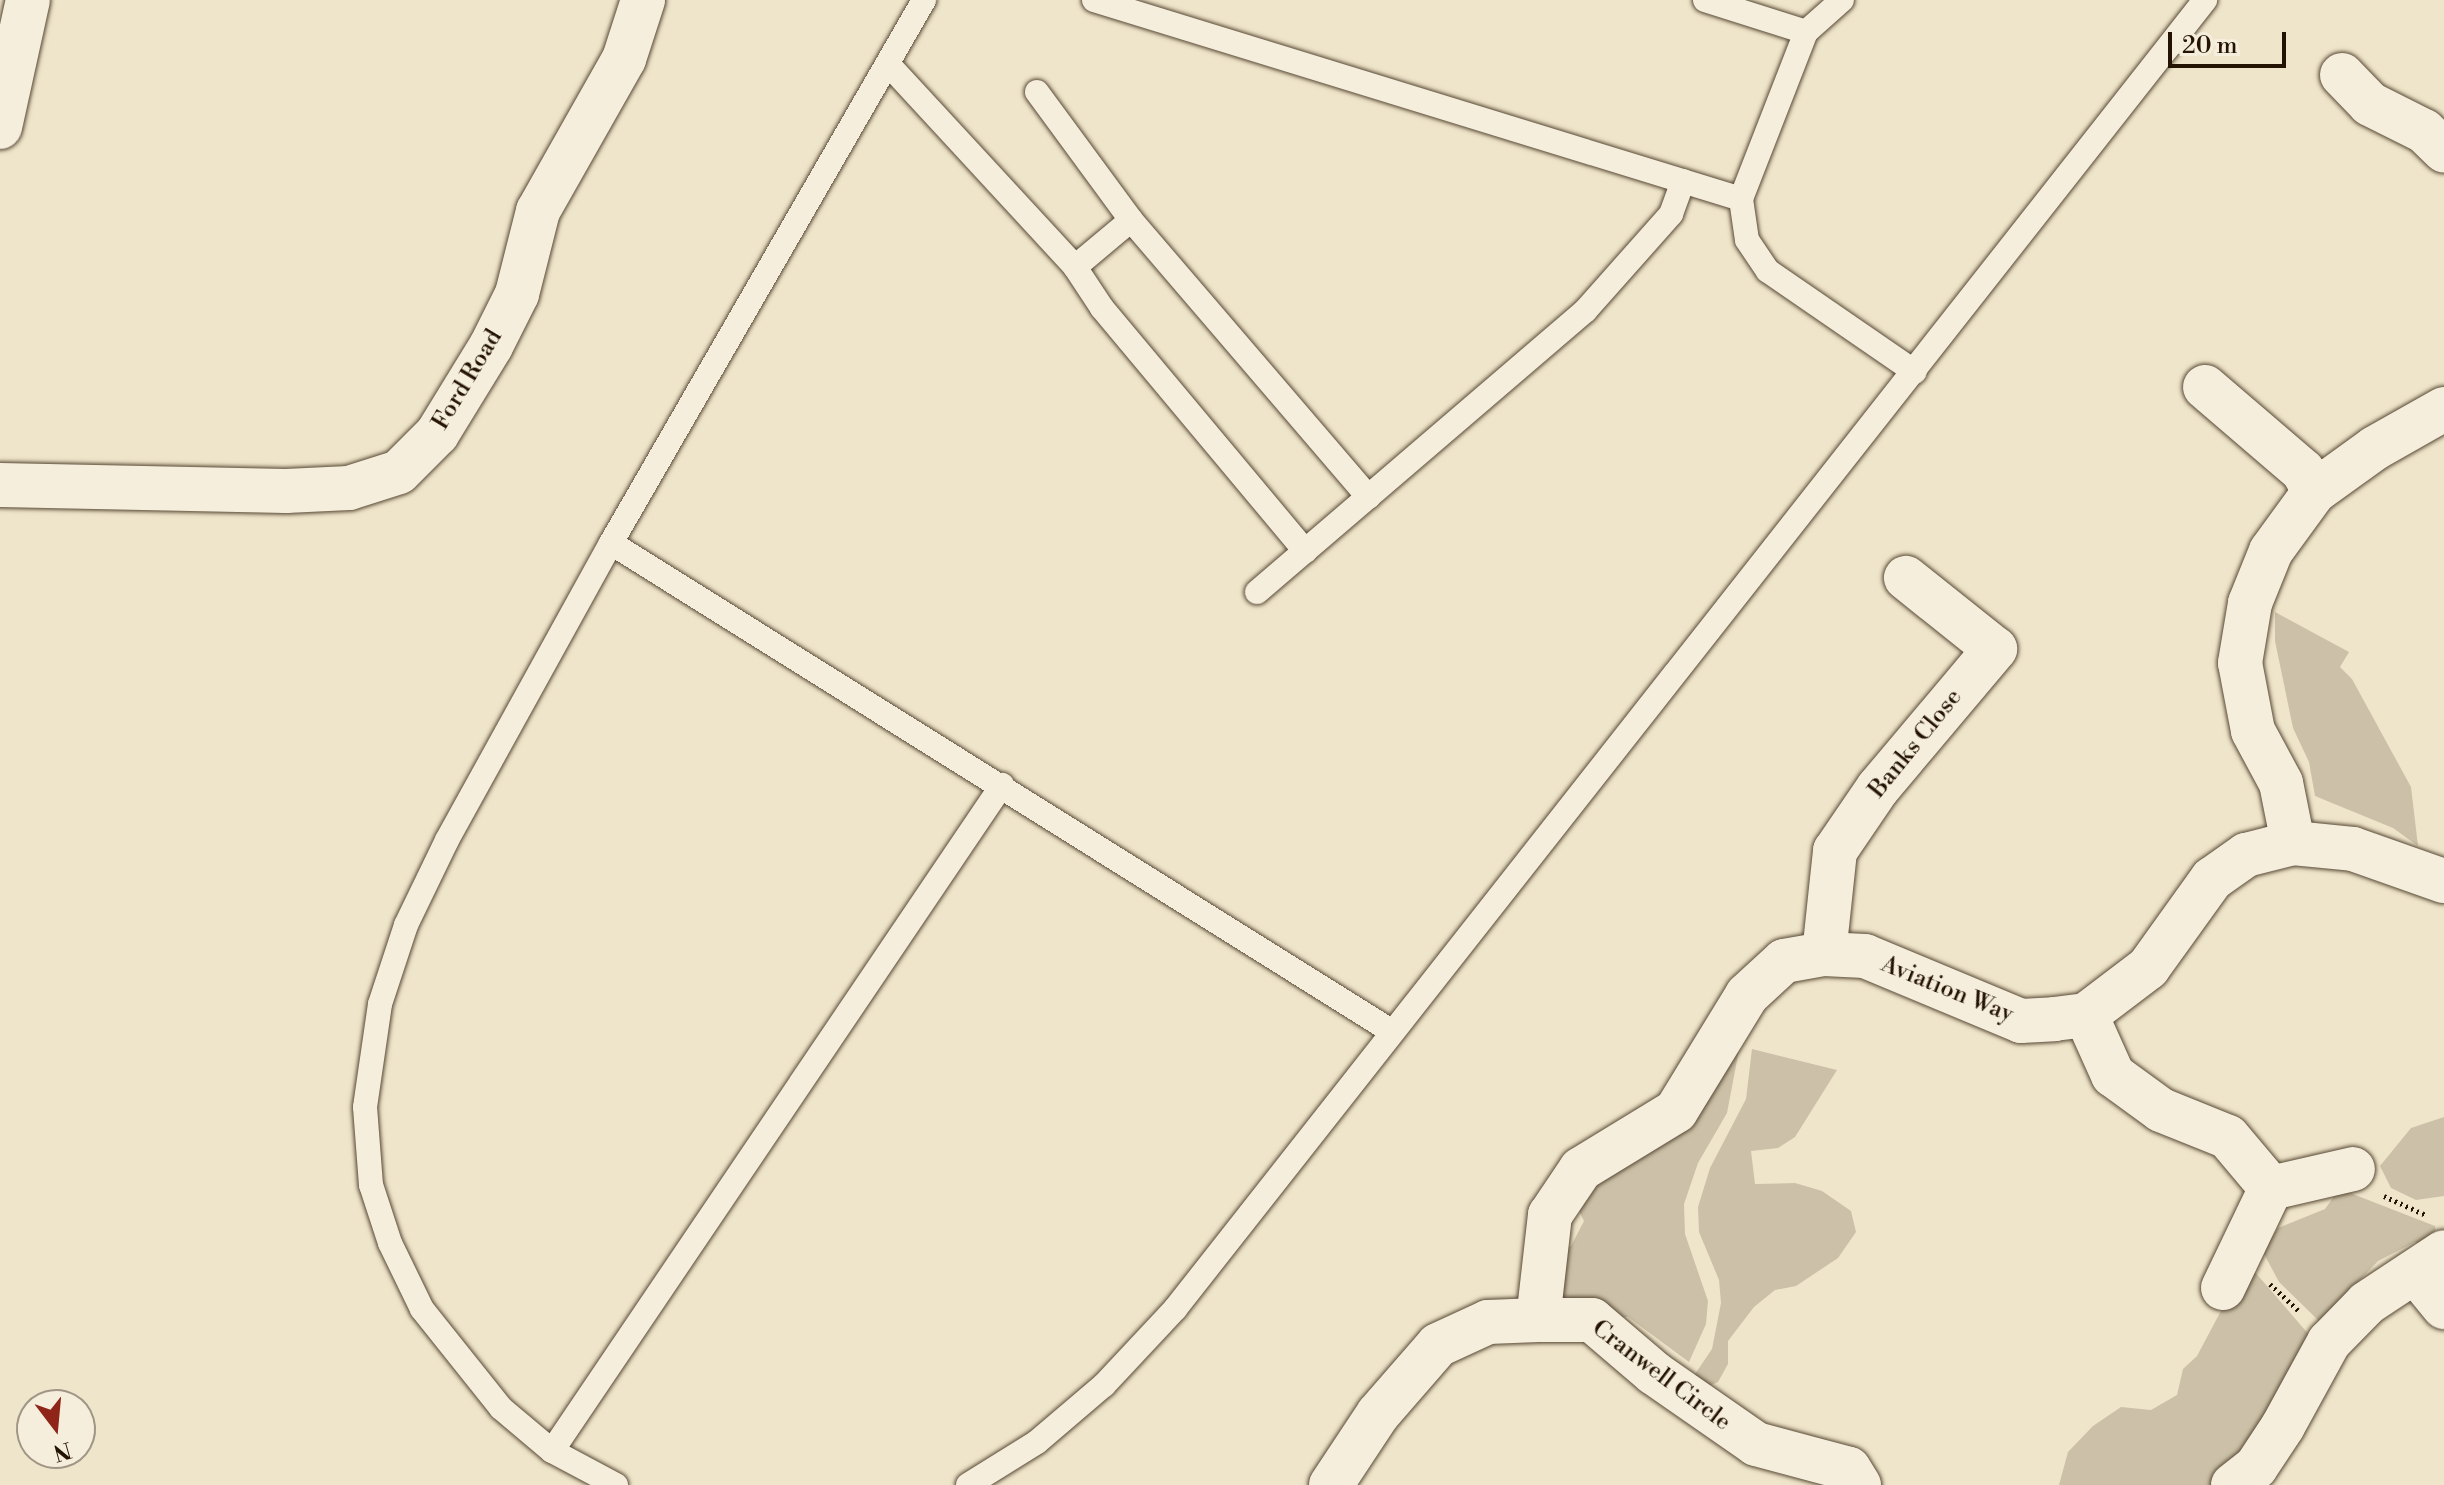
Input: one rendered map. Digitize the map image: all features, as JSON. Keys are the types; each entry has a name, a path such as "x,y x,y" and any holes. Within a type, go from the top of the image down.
{"street":[{"path":"0,127 28,0"},
{"name":"Ford Road","path":"0,485 286,491 349,488 399,472 437,434 491,346 517,294 538,211 624,59 643,0"},
{"path":"2342,75 2370,104 2437,130"},
{"path":"2205,387 2303,471 2314,492"},
{"path":"2293,843 2281,783 2253,731 2240,663 2250,603 2271,551 2314,492 2375,448 2444,409"},
{"name":"Banks Close","path":"1824,954 1835,851 1878,788 1995,649 1906,578"},
{"path":"2271,1188 2228,1137 2161,1110 2113,1075 2086,1015 2148,968 2212,879 2246,855 2293,843 2353,849 2444,881"},
{"name":"Aviation Way","path":"1538,1320 1550,1215 1581,1169 1676,1111 1747,995 1784,961 1824,954 1865,956 2021,1021 2086,1015"},
{"path":"2271,1188 2353,1169"},
{"path":"2223,1288 2271,1188"},
{"path":"2233,1485 2256,1467 2283,1426 2329,1342 2367,1303 2431,1248 2444,1307"},
{"name":"Cranwell Circle","path":"1331,1485 1378,1414 1438,1345 1488,1322 1538,1320 1592,1320 1654,1373 1746,1438 1849,1469 1859,1485"}],"lane":[{"path":"616,1485 552,1451 501,1408 422,1309 390,1243 371,1185 365,1107 380,1004 406,925 447,840 611,543 924,0"},
{"path":"1094,0 1741,199"},
{"path":"1705,0 1806,32"},
{"path":"1842,0 1806,32 1741,199 1747,240 1768,271 1915,372"},
{"path":"968,1485 1037,1442 1104,1385 1175,1309 2205,0"},
{"path":"888,64 1075,267 1102,308 1305,551"},
{"path":"1037,92 1131,220 1368,497"},
{"path":"1257,592 1585,311 1671,214 1683,181"},
{"path":"1075,267 1131,220"},
{"path":"611,543 1391,1031"},
{"path":"552,1451 1002,785"}],"path":[{"path":"2353,1169 2361,1187 2431,1248"},
{"path":"2243,1247 2276,1292 2329,1342"}],"shaded area":[{"path":"2275,612 2349,652 2340,667 2352,679 2411,787 2418,846 2393,828 2315,796 2309,762 2293,728 2275,641"},
{"path":"1752,1049 1837,1070 1795,1137 1778,1148 1751,1151 1755,1184 1795,1183 1822,1191 1851,1211 1856,1232 1838,1258 1796,1286 1775,1290 1754,1307 1728,1341 1728,1364 1718,1382 1705,1388 1691,1380 1712,1349 1721,1303 1719,1280 1699,1232 1698,1207 1710,1168 1746,1099"},
{"path":"1739,1050 1727,1113 1698,1163 1684,1204 1685,1234 1708,1301 1706,1324 1689,1362 1628,1317 1608,1318 1566,1303 1559,1295 1556,1253 1571,1246 1584,1221 1579,1211 1582,1189 1635,1162 1700,1109"},
{"path":"2444,1117 2444,1196 2416,1200 2391,1188 2380,1166 2411,1128"},
{"path":"2345,1191 2435,1226 2436,1235 2423,1246 2415,1242 2378,1261 2320,1322 2279,1282 2263,1252 2278,1228 2325,1209 2337,1192"},
{"path":"2254,1271 2311,1337 2242,1462 2210,1485 2059,1485 2068,1452 2093,1426 2121,1407 2151,1410 2177,1395 2183,1369 2197,1356 2232,1290"}]}
